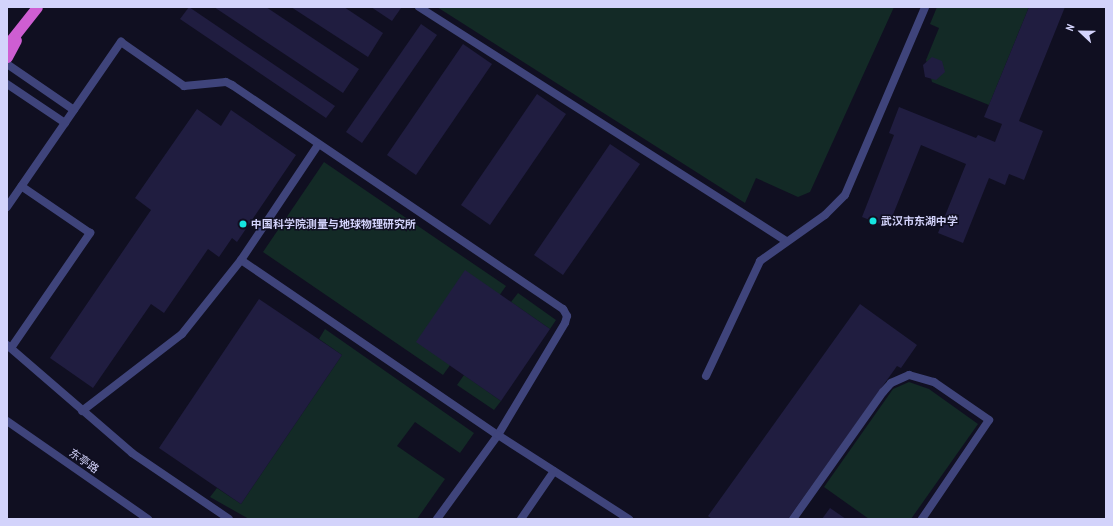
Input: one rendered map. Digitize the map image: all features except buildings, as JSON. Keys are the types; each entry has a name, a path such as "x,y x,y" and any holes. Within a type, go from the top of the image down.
{"highway":[{"path":"7,45 37,7"},
{"path":"7,57 25,24"}],"street":[{"path":"419,7 787,241"},
{"path":"706,376 756,268 787,241 825,215 845,195 925,7"},
{"path":"7,207 121,42 184,86 226,82 232,85 566,313 565,323 498,435 437,519"},
{"path":"7,64 74,110"},
{"path":"7,84 65,123"},
{"path":"82,411 182,334 241,260 318,145"},
{"path":"21,186 90,233 9,346 132,453 229,519"},
{"path":"241,260 498,435 629,519"},
{"path":"793,519 883,392 891,383 908,375 934,382 989,420 922,519"},
{"name":"东亭路","path":"7,422 148,519"},
{"path":"521,519 554,471"}],"green space":[{"path":"437,7 894,7 810,192 798,197 756,178 745,203"},
{"path":"937,7 1029,7 989,105 932,82 926,60 939,28 930,24"},
{"path":"324,162 506,286 443,375 263,252"},
{"path":"518,293 556,320 550,329 511,302"},
{"path":"325,329 474,433 460,453 415,422 397,446 445,479 417,519 249,519 210,497 217,488 241,504 342,355 319,339"},
{"path":"464,375 501,401 494,410 457,385"},
{"path":"909,382 929,389 978,424 911,519 869,519 824,487 893,389"}],"place":[{"name":"武汉市东湖中学","path":"873,221"},
{"name":"中国科学院测量与地球物理研究所","path":"243,224"}]}
